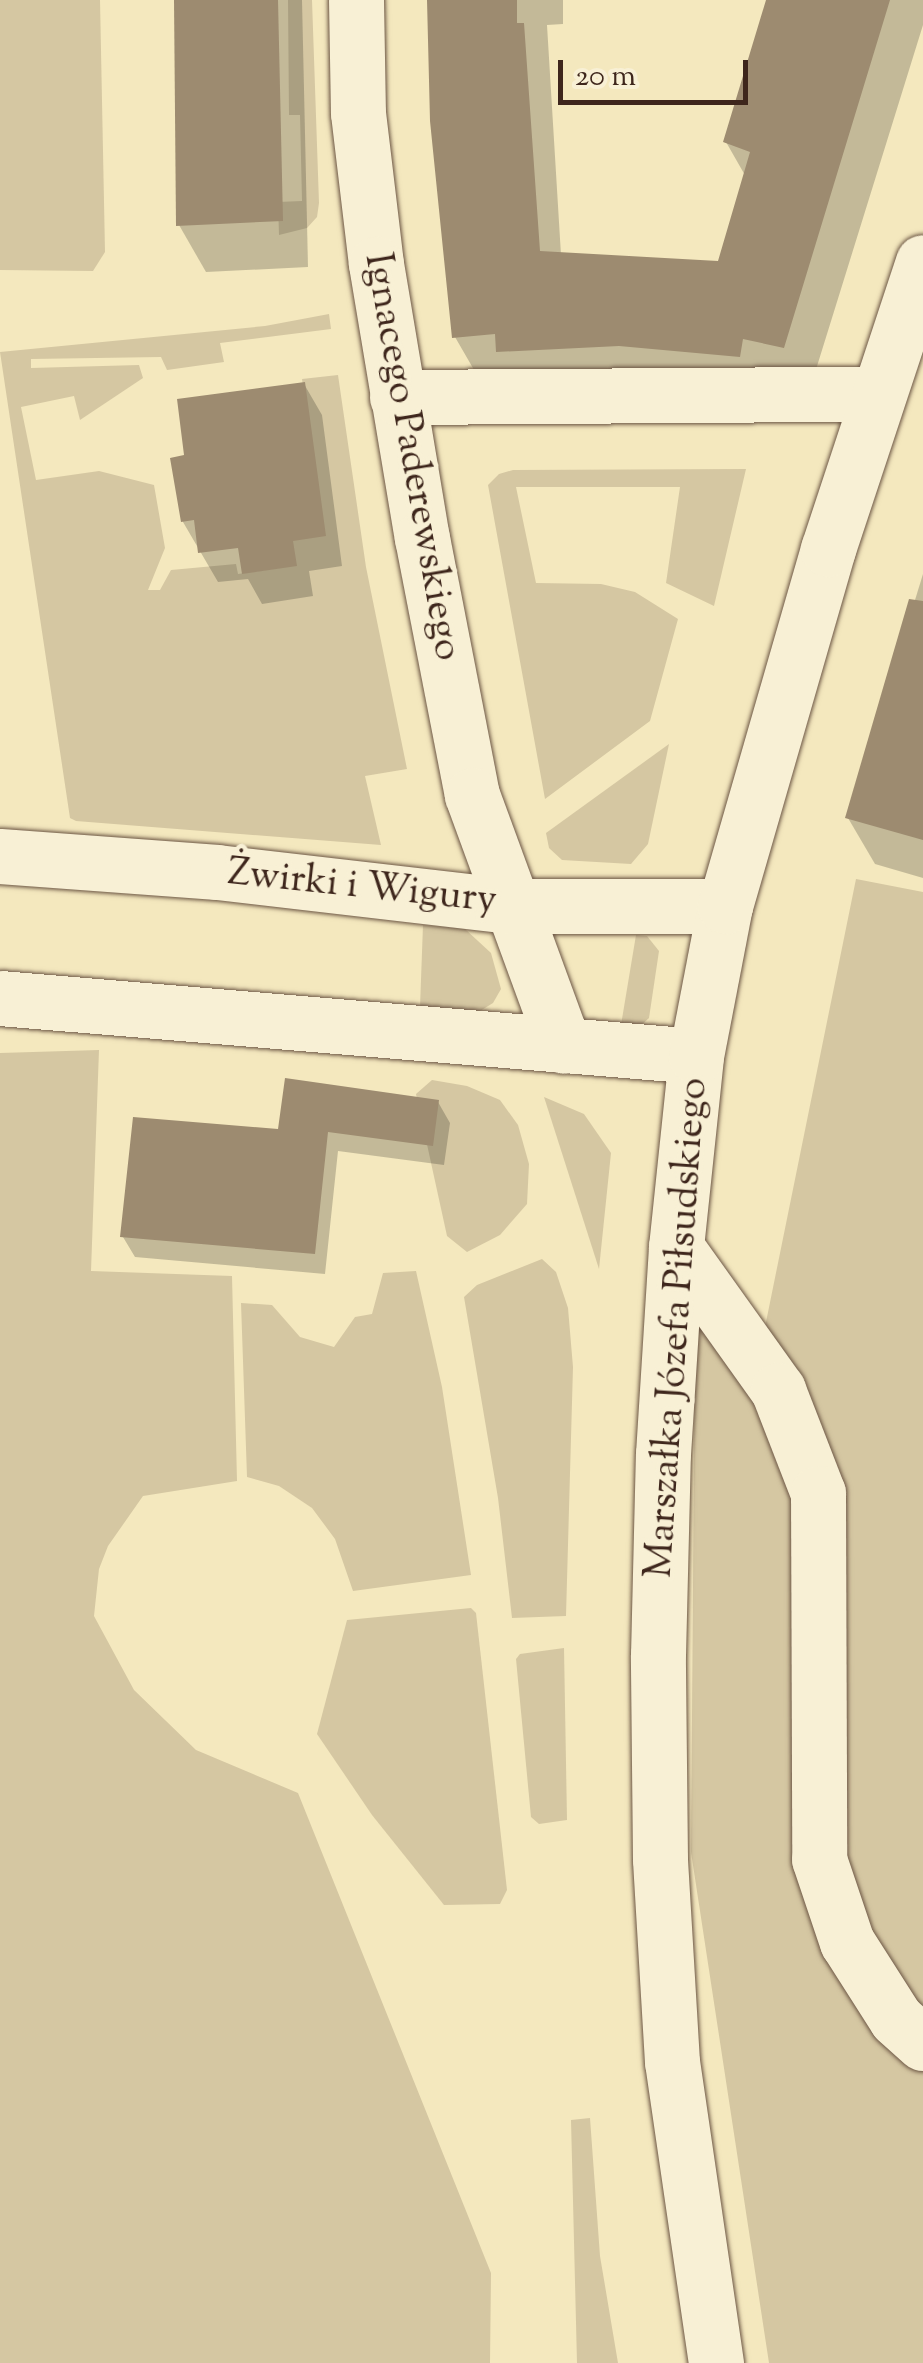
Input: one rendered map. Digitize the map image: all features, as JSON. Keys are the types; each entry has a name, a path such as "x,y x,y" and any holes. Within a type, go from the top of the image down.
{"street":[{"name":"Ignacego Paderewskiego","path":"356,0 358,113 397,397 472,795 564,1046"},
{"name":"Marszałka Józefa Piłsudskiego","path":"716,2363 672,2062 660,1859 661,1509 676,1247 696,1056 725,906 878,394 923,262"},
{"path":"397,397 878,394"},
{"name":"Żwirki i Wigury","path":"0,856 217,872 512,906 725,906"},
{"path":"0,998 696,1056"},
{"path":"676,1247 778,1390 818,1493 819,1859 847,1942 896,2019 923,2043"}],"shaded area":[{"path":"0,0 100,0 105,252 93,271 0,270"},
{"path":"288,0 312,0 319,203 317,217 307,228 279,235 278,202 302,201 300,115 289,115"},
{"path":"329,314 331,329 220,343 224,362 167,370 161,357 31,359 31,368 139,365 143,378 80,420 74,396 21,407 36,480 99,471 154,485 165,548 148,590 160,590 171,570 236,564 238,574 292,566 290,540 323,535 302,379 338,375 366,567 407,769 365,776 381,845 70,818 0,352 265,326"},
{"path":"746,469 714,606 666,583 680,487 516,487 536,583 601,584 635,592 678,619 650,721 545,799 488,485 499,474 513,470"},
{"path":"669,744 648,844 631,864 562,860 549,848 546,833"},
{"path":"856,879 923,892 923,2021 903,2003 837,1849 837,1491 765,1327"},
{"path":"423,925 465,929 491,953 501,989 493,1003 480,1011 420,1007"},
{"path":"636,935 647,936 659,951 649,1018 638,1028 620,1031"},
{"path":"99,1050 91,1271 232,1276 237,1481 143,1496 108,1546 99,1569 94,1616 134,1690 196,1750 298,1793 491,2273 490,2363 0,2363 0,1053"},
{"path":"432,1080 467,1086 500,1100 518,1125 529,1164 527,1204 500,1235 467,1252 447,1236 416,1094"},
{"path":"544,1097 584,1114 611,1153 599,1269"},
{"path":"542,1259 556,1272 568,1308 573,1367 566,1616 512,1618 498,1498 464,1297 477,1285"},
{"path":"416,1271 442,1387 471,1575 353,1591 335,1539 312,1508 279,1486 247,1477 241,1303 272,1305 300,1337 334,1347 355,1317 372,1314 383,1273"},
{"path":"695,1320 769,1415 806,1522 796,1864 923,2064 923,2363 769,2363 691,1852"},
{"path":"471,1608 476,1613 507,1890 500,1904 444,1905 372,1815 317,1734 347,1620"},
{"path":"564,1648 567,1820 539,1824 531,1817 516,1659 520,1654"},
{"path":"590,2118 600,2256 618,2363 577,2363 571,2120"}],"building":[{"path":"174,0 278,0 283,221 176,226"},
{"path":"427,0 517,0 517,23 524,23 540,251 718,261 750,152 723,142 766,0 890,0 784,348 743,339 740,357 619,346 496,352 495,334 452,338 430,121"},
{"path":"305,382 326,536 293,541 297,566 242,574 238,548 198,553 194,520 181,522 170,458 184,455 177,399"},
{"path":"909,599 923,601 923,840 845,818"},
{"path":"285,1078 439,1100 433,1146 328,1132 315,1254 120,1237 133,1117 278,1129"}]}
